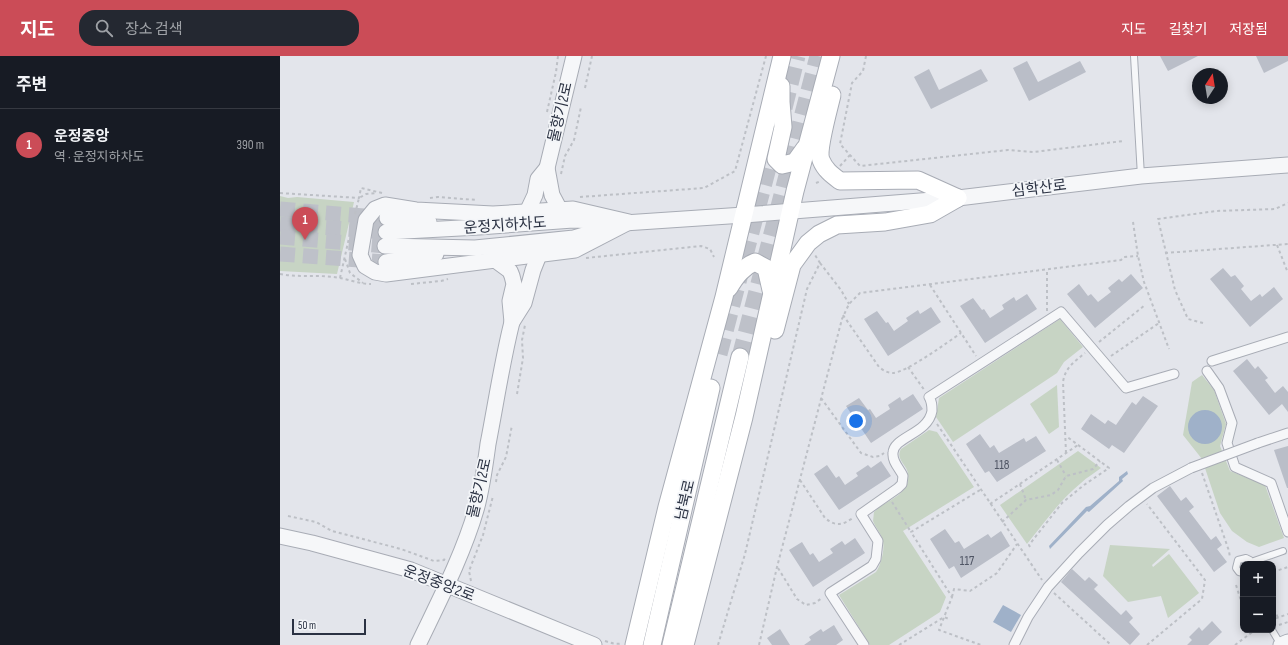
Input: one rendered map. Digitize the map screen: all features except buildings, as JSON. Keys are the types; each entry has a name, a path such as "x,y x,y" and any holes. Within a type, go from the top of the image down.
{"main road":[{"path":"782,56 781,102 783,128 776,159 782,165 795,162 807,145"},
{"path":"630,643 724,297 782,56"},
{"path":"685,645 744,417 790,211 831,56"},
{"path":"841,56 821,145 820,159 830,175 840,181 918,180 958,198"},
{"path":"744,417 767,363 792,265 808,242 819,234 837,225 886,222 930,214 958,198"},
{"path":"724,297 734,278 747,266 755,262 766,268 771,294"},
{"name":"남북로","path":"652,645 719,354"},
{"name":"남북로","path":"671,645 740,357"}],"street":[{"name":"물향기2로","path":"547,168 574,56"},
{"name":"심학산로","path":"626,222 744,215 958,198 1141,176 1288,164"},
{"path":"547,168 552,195 560,210"},
{"path":"527,212 535,195 538,179 547,168"},
{"path":"385,205 416,210 493,214 573,209 626,222 575,250 386,274 375,272 365,266 360,255 366,220 375,209 385,205"},
{"name":"운정지하차도","path":"475,248 386,232 573,220 626,222"},
{"path":"386,262 475,248 574,238 626,222"},
{"path":"519,323 533,270 539,255"},
{"path":"495,260 510,271 512,276 514,284 510,301 519,323"},
{"path":"864,645 830,593 872,566 876,559 878,541 861,514 898,488 903,480 902,472 892,455 893,449 897,444 926,425 931,416 932,402 929,396 1061,312 1126,388 1174,374"},
{"name":"물향기2로","path":"418,645 447,585 475,511 481,488 504,356 519,323"},
{"path":"1212,361 1288,337"},
{"path":"1207,371 1219,388 1232,423 1227,443 1235,467 1271,483 1288,532"},
{"path":"1014,645 1028,617 1048,587 1107,525 1141,497 1153,488 1196,468 1258,443 1288,433"},
{"name":"운정중앙2로","path":"280,536 312,543 410,570 599,643"},
{"path":"1281,645 1288,642"}],"lane":[{"path":"1134,56 1141,176"},
{"path":"1256,561 1283,551"},
{"path":"1239,573 1236,568 1238,560 1246,558 1249,561"},
{"path":"1274,633 1281,645"}],"path":[{"path":"547,112 558,56"},
{"path":"585,88 592,56"},
{"path":"574,198 704,188 735,171 766,56"},
{"path":"866,56 863,71 852,83 840,144 860,166 1008,150 1034,152 1123,141"},
{"path":"560,180 565,156 574,140 581,107"},
{"path":"280,193 359,198 361,188 386,194"},
{"path":"430,198 481,200"},
{"path":"1203,322 1188,319 1175,290 1158,219 1216,211 1275,209 1288,203"},
{"path":"1133,222 1138,256 1144,282 1169,349"},
{"path":"808,242 820,263 841,290 849,304"},
{"path":"1165,253 1288,244"},
{"path":"1277,245 1288,273"},
{"path":"583,259 701,246 710,249 714,257"},
{"path":"759,645 777,567 821,398 843,315 849,304 860,293 1047,270 1121,260 1124,257 1138,256"},
{"path":"345,258 350,273 364,284"},
{"path":"718,645 745,554 807,289 820,263"},
{"path":"1046,321 1047,270"},
{"path":"280,274 290,276 338,278 364,284 372,284"},
{"path":"408,285 441,282 454,278"},
{"path":"930,285 981,363"},
{"path":"1066,453 1063,382 1064,374 1069,366 1145,305"},
{"path":"843,315 879,367 892,373 900,372 961,333"},
{"path":"517,394 523,358 519,323"},
{"path":"1103,361 1159,323"},
{"path":"908,367 929,396"},
{"path":"821,398 861,453 873,457 880,456 897,444"},
{"path":"931,416 1020,549 1048,587 1111,645"},
{"path":"496,483 497,475 506,457 512,424"},
{"path":"1030,546 1029,545 1062,503 1084,485 1109,468 1066,436"},
{"path":"990,504 1078,445"},
{"path":"1057,460 1066,476"},
{"path":"1002,522 1026,500 1051,496 1058,490 1066,476 1093,469 1100,461"},
{"path":"1196,468 1229,551 1230,564"},
{"path":"800,480 825,518 831,523 838,525 845,523 861,514"},
{"path":"1020,484 1026,500"},
{"path":"475,586 470,580 469,571 483,535 494,490"},
{"path":"911,532 980,490"},
{"path":"888,495 952,597"},
{"path":"1141,497 1205,580 1202,599 1147,645"},
{"path":"288,516 316,522 332,531 394,547 434,561 444,560 448,554"},
{"path":"981,645 939,630 954,589 970,590 997,573 1017,544"},
{"path":"777,567 797,599 806,605 815,603 830,593"},
{"path":"1276,571 1288,567"},
{"path":"1236,585 1240,598"},
{"path":"1276,613 1278,618"},
{"path":"1288,614 1274,619 1276,624 1280,626 1288,622"},
{"path":"944,617 949,619"},
{"path":"899,645 944,617"},
{"path":"1235,645 1251,633"},
{"path":"599,643 620,645 630,643"}],"green space":[{"path":"280,196 288,198 297,197 354,202 337,274 280,271"},
{"path":"1060,319 1083,347 1064,362 1057,373 953,442 936,417 939,398"},
{"path":"1202,375 1214,390 1226,424 1220,446 1230,471 1265,485 1284,538 1259,547 1247,542 1232,531 1220,513 1202,459 1183,435 1192,382"},
{"path":"1057,385 1059,427 1049,434 1030,404"},
{"path":"929,430 937,432 974,487 903,531 946,597 940,612 889,645 870,645 839,595 876,572 878,569 882,556 883,542 873,521 874,512 897,496 906,487 908,474 899,456 901,449"},
{"path":"1078,451 1101,468 1083,481 1066,497 1027,544 1000,505"},
{"path":"1110,545 1170,549 1152,565 1153,567 1169,554 1199,593 1168,618 1161,596 1128,602 1103,576"}],"water":[{"path":"1208,410 1217,415 1221,420 1221,434 1217,439 1212,443 1202,444 1198,443 1189,434 1188,424 1189,420 1198,411"},
{"path":"1127,471 1128,474 1122,479 1123,481 1089,512 1087,511 1050,549 1049,546 1086,507 1090,506 1119,481 1119,477"},
{"path":"1003,605 1021,615 1011,632 993,622"}],"tunnel":[{"path":"784,108 797,56"},
{"path":"740,357 818,56"},
{"path":"719,354 775,141"},
{"path":"280,209 387,218"},
{"path":"280,224 386,232"},
{"path":"280,237 385,246"},
{"path":"280,254 386,262"}],"place":[{"name":"운정중앙","path":"305,240"}]}
